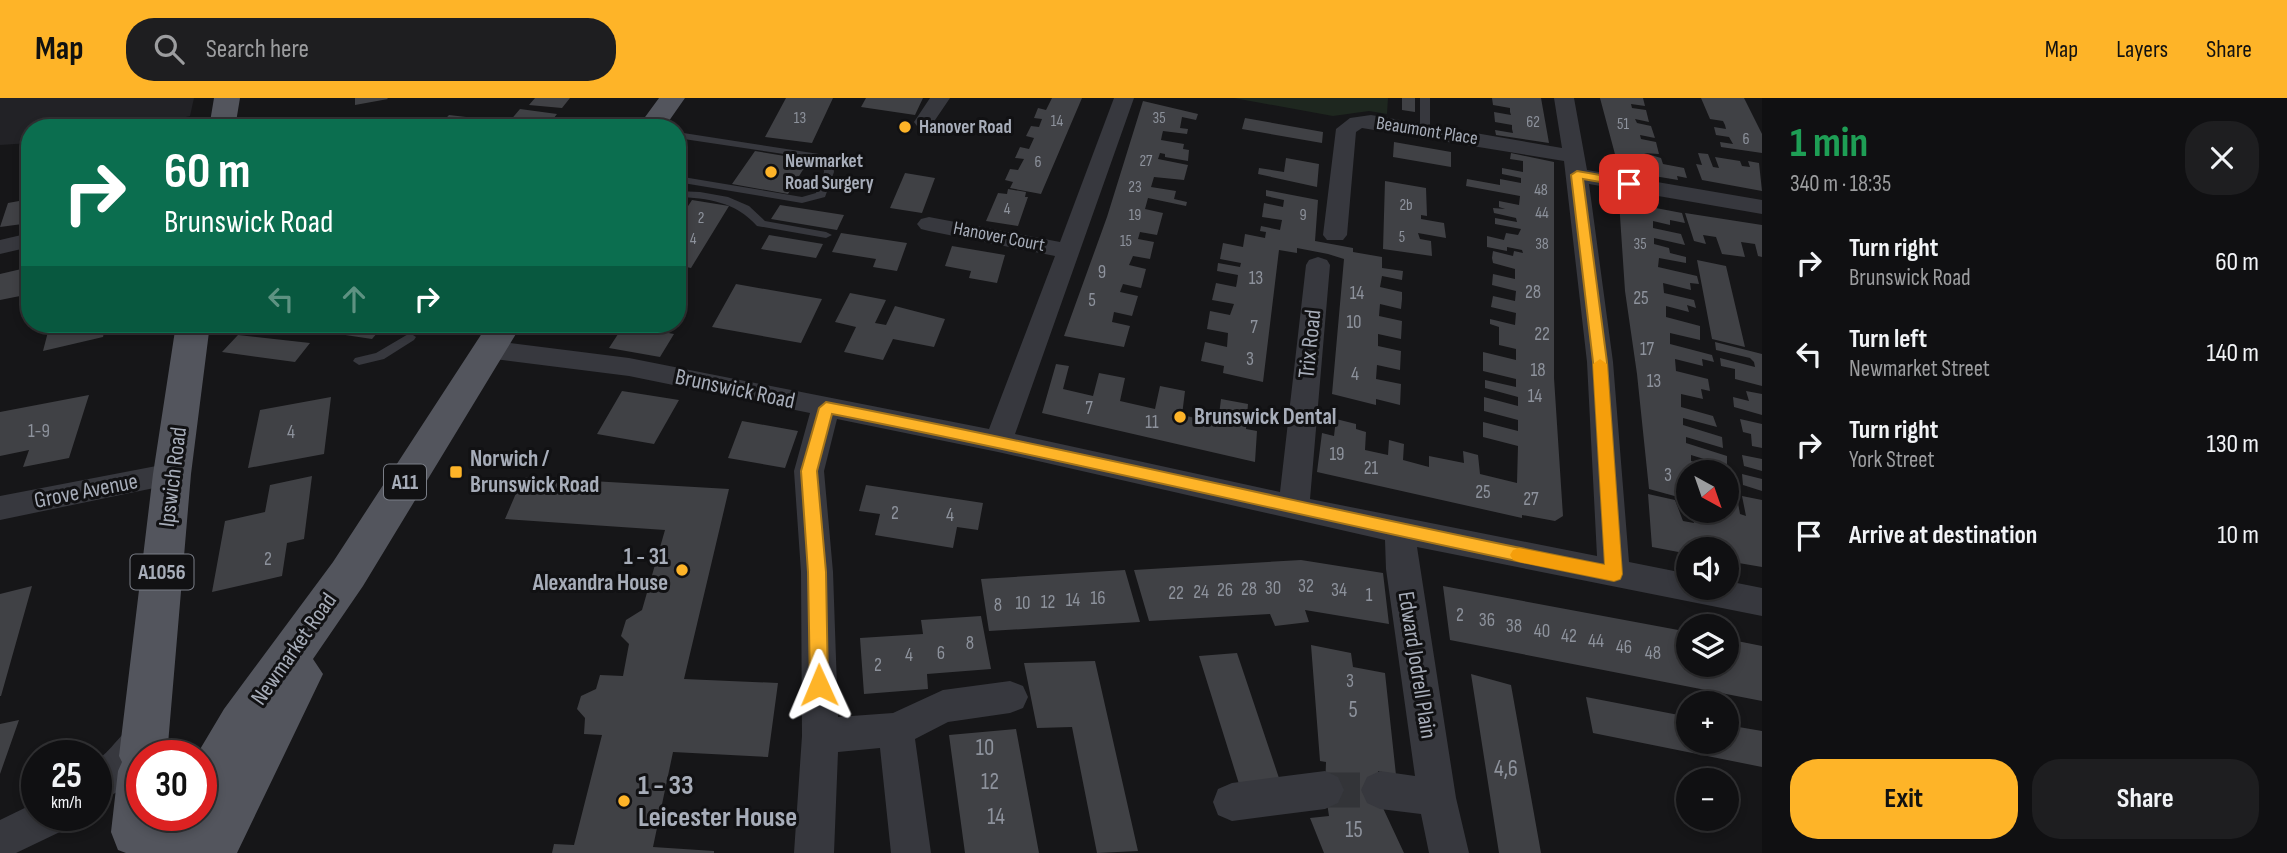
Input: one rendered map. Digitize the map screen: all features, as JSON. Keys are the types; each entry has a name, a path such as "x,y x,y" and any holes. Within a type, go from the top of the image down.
{"main road":[{"path":"224,119 227,98"},
{"path":"657,119 672,98"},
{"name":"Ipswich Road","path":"144,740 172,474 192,333"},
{"name":"Newmarket Road","path":"257,726 496,336"},
{"name":"A11","path":"217,775 257,726"},
{"name":"A11","path":"210,853 257,726"},
{"path":"146,848 169,831"}],"street":[{"path":"924,122 940,98"},
{"path":"998,441 1124,98"},
{"path":"1564,98 1600,362 1614,574"},
{"name":"Beaumont Place","path":"1335,235 1346,129 1357,122 1371,121 1762,207"},
{"name":"Hanover Court","path":"929,224 1069,251"},
{"path":"0,247 21,242"},
{"name":"Trix Road","path":"1294,506 1318,265"},
{"name":"Brunswick Road","path":"496,336 629,367 998,441 1400,531 1762,602"},
{"path":"814,853 820,736 817,572 809,471 826,408"},
{"name":"Grove Avenue","path":"0,508 172,474"},
{"name":"Edward Jodrell Plain","path":"1400,531 1402,569 1437,798 1449,853"},
{"path":"820,736 896,730 943,706 1010,697"},
{"path":"896,730 911,853"},
{"path":"1231,802 1325,790"},
{"path":"1380,790 1437,798"},
{"path":"0,840 21,830"}],"lane":[{"path":"1425,98 1425,131"},
{"path":"686,136 828,159 829,172 821,195 802,200 686,181"},
{"path":"686,195 736,202 753,212 761,224 826,235"},
{"path":"359,361 380,356 410,337"}],"shaded area":[{"path":"0,98 194,98 190,116 178,119 21,119 21,144 0,145"},
{"path":"1234,98 1388,98 1387,114 1369,111 1333,116"}],"building":[{"path":"355,98 387,98 388,99 355,105"},
{"path":"535,98 570,98 562,108 529,105"},
{"path":"786,98 833,98 812,143 765,137"},
{"path":"866,98 923,98 915,115 861,107"},
{"path":"1052,98 1082,98 1041,194 1010,188 1013,182 1005,180 1010,169 1018,170 1024,159 1015,158 1020,147 1029,149 1034,138 1026,136 1031,126 1039,127 1042,119 1034,118 1038,108 1046,110"},
{"path":"1402,98 1415,98 1415,112 1402,110"},
{"path":"1492,98 1541,98 1549,143 1496,135 1495,130 1513,133 1512,125 1495,122 1494,112 1511,115 1510,108 1493,105"},
{"path":"1600,98 1643,98 1645,106 1631,104 1632,108 1646,110 1649,122 1635,119 1637,123 1651,126 1655,138 1640,135 1641,139 1656,142 1659,154 1644,153 1661,158 1663,164 1684,168 1687,178 1677,176 1678,180 1612,169 1609,156 1616,158"},
{"path":"1701,98 1744,98 1762,134 1762,153 1721,147 1720,142 1733,144 1729,137 1716,135 1714,127 1726,129 1725,125 1723,121 1710,119"},
{"path":"1143,101 1198,114 1196,120 1182,117 1180,128 1188,129 1187,134 1163,131 1162,135 1161,140 1184,144 1183,149 1189,150 1188,161 1165,157 1165,154 1160,153 1158,159 1188,165 1184,180 1154,177 1151,187 1176,191 1174,199 1187,202 1186,206 1148,198 1145,209 1163,213 1157,235 1140,232 1138,239 1154,242 1150,259 1133,256 1129,265 1146,269 1141,288 1123,284 1120,292 1138,296 1132,316 1114,312 1112,322 1130,326 1124,347 1064,336 1107,217"},
{"path":"520,109 557,114 553,119 512,119"},
{"path":"449,115 483,119 445,119"},
{"path":"1245,118 1323,132 1322,143 1242,129"},
{"path":"1394,142 1451,152 1451,167 1393,157"},
{"name":"Newmarket Road Surgery","path":"755,151 809,160 788,194 732,184"},
{"path":"1511,153 1554,162 1554,378 1563,516 1555,521 1522,515 1522,518 1317,472 1322,433 1334,436 1336,419 1356,424 1356,429 1366,432 1365,450 1388,455 1389,440 1404,444 1403,460 1429,467 1429,456 1464,463 1463,451 1478,455 1480,474 1517,483 1518,446 1483,437 1483,422 1518,431 1518,420 1484,411 1484,397 1518,406 1518,397 1485,388 1485,380 1516,387 1516,379 1483,371 1483,352 1516,360 1516,349 1499,345 1499,327 1490,324 1490,319 1515,325 1516,313 1491,307 1493,296 1515,301 1516,291 1492,285 1493,274 1515,279 1515,269 1493,263 1492,258 1493,251 1513,256 1514,251 1523,253 1522,250 1507,247 1507,251 1487,247 1487,236 1504,240 1506,233 1518,235 1521,229 1495,224 1495,218 1517,222 1516,218 1494,213 1493,208 1505,209 1499,207 1499,201 1519,205 1520,196 1466,186 1467,179 1500,185 1500,179 1521,183 1521,178 1502,174 1502,168 1523,172 1523,161 1510,159"},
{"path":"1698,153 1708,154 1713,167 1719,168 1715,157 1740,161 1742,166 1750,167 1748,161 1759,163 1762,191 1702,180 1696,164 1702,165"},
{"path":"1286,158 1319,164 1317,187 1258,174 1259,168 1284,172"},
{"path":"905,173 935,178 922,213 890,208"},
{"path":"1385,181 1426,188 1427,216 1421,215 1421,219 1444,223 1446,238 1418,233 1420,239 1431,241 1432,256 1383,249"},
{"path":"1008,189 1026,192 1025,197 1028,197 1018,226 986,221 998,193 1007,194"},
{"path":"1266,190 1318,200 1315,241 1382,257 1382,268 1403,271 1402,280 1382,276 1380,287 1402,292 1402,299 1401,309 1380,304 1379,316 1402,321 1401,339 1378,334 1378,346 1401,351 1400,370 1377,365 1376,379 1401,384 1400,405 1376,399 1376,405 1332,394 1344,259 1328,254 1297,248 1297,253 1279,250 1263,382 1223,373 1224,366 1201,361 1205,342 1227,347 1228,333 1207,329 1210,311 1230,315 1234,304 1212,300 1216,283 1236,287 1237,282 1238,275 1217,271 1218,263 1240,267 1241,263 1220,259 1223,243 1243,247 1245,234 1265,238 1266,232 1260,231 1261,226 1280,230 1282,220 1262,217 1264,203 1283,207 1284,200 1266,196"},
{"path":"692,200 729,206 691,268 686,267 686,209"},
{"path":"21,201 21,224 0,227 8,203"},
{"path":"1619,201 1682,213 1685,223 1670,220 1670,225 1653,221 1653,228 1681,234 1685,245 1654,238 1654,244 1669,248 1670,253 1686,257 1686,263 1659,258 1658,267 1697,276 1699,284 1690,283 1691,290 1663,283 1664,293 1694,300 1696,308 1687,305 1689,312 1666,306 1666,317 1700,326 1700,340 1670,333 1670,344 1712,355 1714,362 1702,359 1703,366 1675,359 1676,371 1708,379 1710,391 1701,389 1703,399 1681,394 1681,407 1713,416 1717,427 1683,418 1683,425 1722,437 1723,448 1686,437 1686,443 1727,456 1727,460 1707,460 1691,455 1691,460 1676,460 1676,496 1649,489 1625,291"},
{"path":"780,205 844,215 837,230 771,219"},
{"path":"1685,213 1762,225 1762,257 1758,256 1755,244 1741,242 1745,257 1722,254 1716,237 1703,235 1706,244 1694,241"},
{"path":"841,233 907,243 897,271 873,267 876,259 832,252"},
{"path":"769,235 823,244 816,258 761,249"},
{"path":"952,246 1005,255 997,283 969,278 971,271 945,266"},
{"path":"1697,260 1726,266 1745,347 1712,339"},
{"path":"21,269 21,296 0,300 0,274"},
{"path":"736,284 822,299 801,343 712,327"},
{"path":"850,293 886,300 875,323 886,325 895,306 945,319 934,347 893,339 883,360 844,352 856,327 835,322"},
{"path":"48,333 104,333 103,337 43,351"},
{"path":"332,333 377,333 372,339"},
{"path":"619,333 674,334 660,357 609,348"},
{"path":"238,335 310,343 295,362 222,352"},
{"path":"1715,342 1762,354 1762,386 1735,379 1735,369 1721,366 1720,358 1755,367 1750,358 1716,350"},
{"path":"1056,364 1069,366 1063,389 1093,396 1099,373 1125,378 1120,401 1155,409 1160,386 1185,391 1182,415 1218,423 1221,399 1248,404 1246,429 1257,431 1255,462 1042,413"},
{"path":"622,391 679,400 654,444 597,434"},
{"path":"1746,391 1762,394 1762,415 1734,407 1733,397 1749,401"},
{"path":"89,395 69,458 23,467 29,450 0,456 0,412"},
{"path":"331,397 324,454 248,468 260,410"},
{"path":"1740,419 1762,424 1762,448 1752,446 1751,434 1743,432"},
{"path":"742,421 798,431 785,468 728,458"},
{"path":"1742,455 1762,459 1762,471 1744,466"},
{"path":"1742,474 1762,479 1762,491 1743,485"},
{"path":"312,476 304,539 287,543 282,576 212,592 225,521 265,512 270,485"},
{"path":"523,477 729,489 684,679 778,683 768,757 673,752 653,847 714,853 552,853 554,844 574,845 602,735 584,734 585,718 577,709 581,696 596,689 600,675 623,676 629,644 621,636 626,620 642,610 665,530 505,519"},
{"path":"866,485 983,503 978,530 957,527 953,548 875,535 880,514 859,511"},
{"path":"1648,494 1675,500 1676,523 1740,523 1740,514 1746,516 1742,496 1762,500 1762,567 1739,563 1739,537 1676,537 1676,552 1652,547"},
{"path":"1301,560 1383,573 1389,624 1305,610 1309,622 1275,626 1270,614 1149,621 1134,570"},
{"path":"1125,570 1140,622 989,631 981,579"},
{"path":"32,586 1,696 0,696 0,594"},
{"path":"1443,586 1676,630 1676,677 1739,677 1739,641 1762,646 1762,701 1739,697 1739,691 1711,691 1450,640"},
{"path":"981,616 991,669 927,674 928,689 864,694 860,638 923,634 921,620"},
{"path":"1311,645 1351,653 1353,667 1385,673 1396,775 1378,771 1380,790 1383,808 1404,853 1324,853 1310,818 1329,816 1325,790 1326,762 1320,761"},
{"path":"1237,653 1280,781 1239,784 1199,656"},
{"path":"1095,661 1138,851 1097,853 1072,727 1037,728 1024,663"},
{"path":"1471,674 1511,685 1541,853 1499,853"},
{"path":"1586,697 1676,714 1676,750 1593,733"},
{"path":"19,720 0,774 0,724"},
{"path":"1739,727 1762,731 1762,767 1697,754 1739,754"},
{"path":"1016,729 1039,853 965,853 949,735"}],"tunnel":[{"path":"1325,790 1380,790"}],"slow traffic":[{"path":"1519,555 1614,574 1600,364"}],"place":[{"name":"Hanover Road","path":"905,127"},
{"name":"Newmarket Road Surgery","path":"771,172"},
{"name":"Brunswick Dental","path":"1180,417"},
{"name":"Norwich / Brunswick Road","path":"456,472"},
{"name":"1 - 31 Alexandra House","path":"682,570"},
{"name":"1 - 33 Leicester House","path":"624,801"}],"route":[{"path":"819,685 817,572 809,471 826,408 998,441 1400,531 1614,574 1600,362 1577,175 1629,184"}]}
